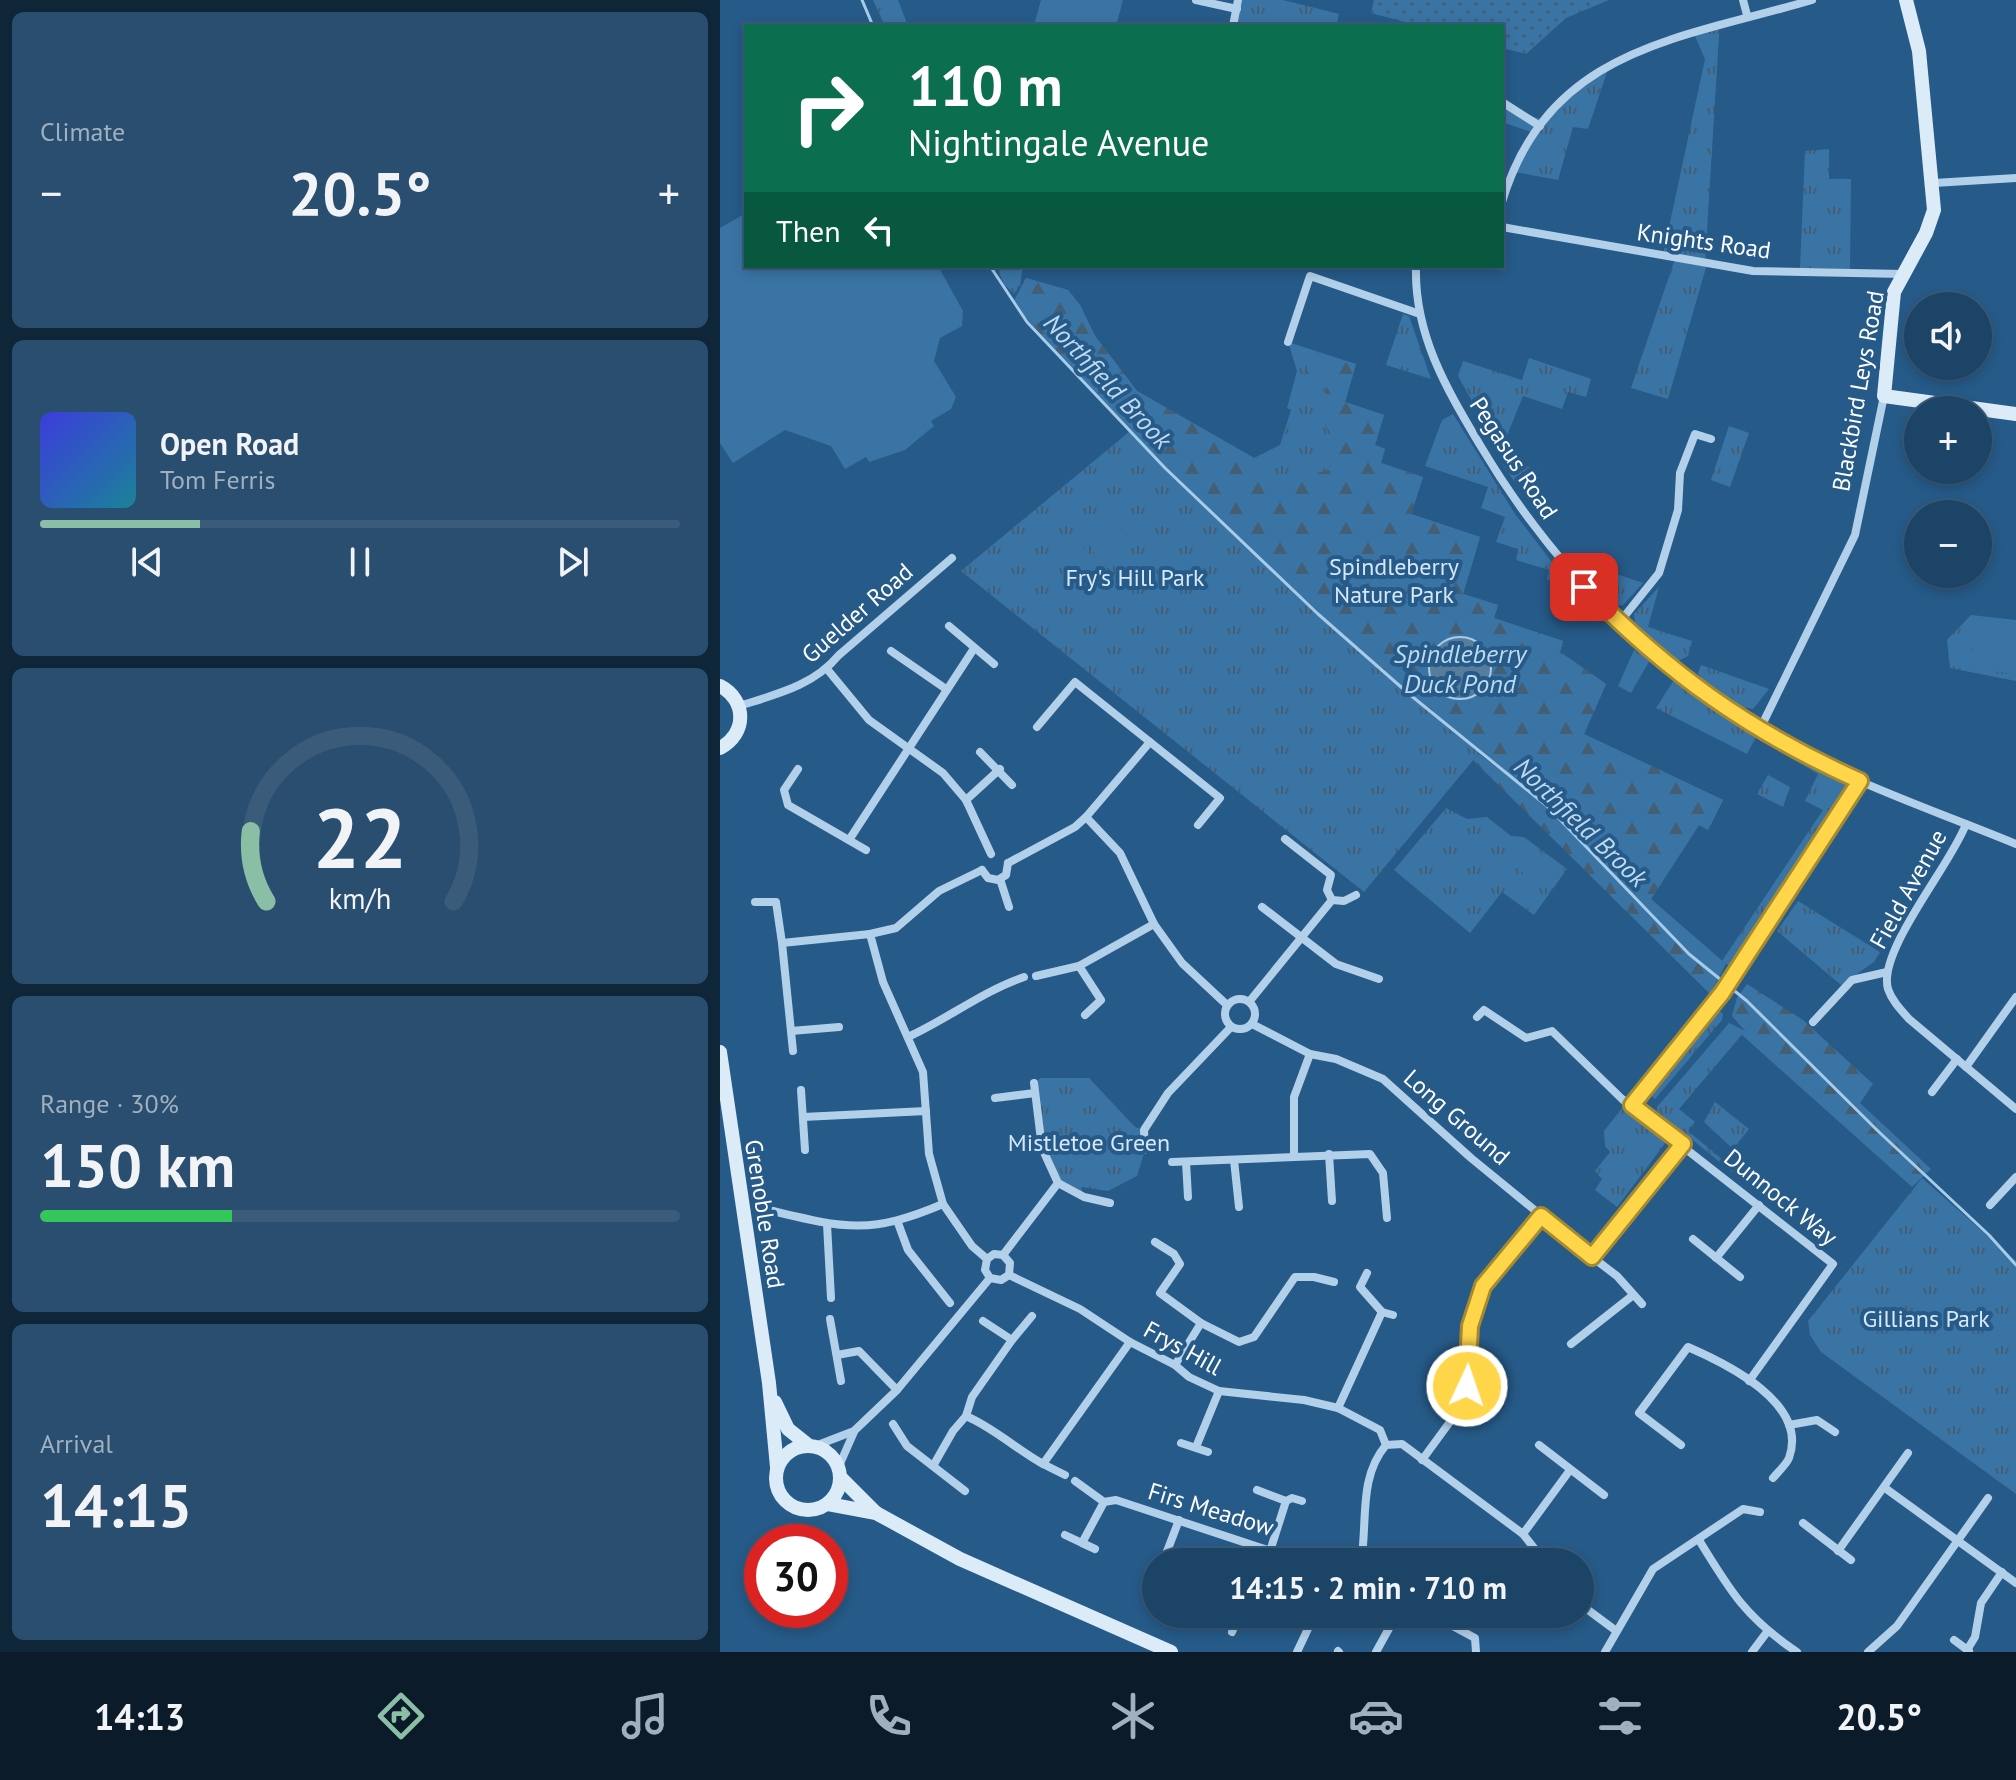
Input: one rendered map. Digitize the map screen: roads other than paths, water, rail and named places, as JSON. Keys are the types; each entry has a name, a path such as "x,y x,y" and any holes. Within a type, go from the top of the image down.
{"street":[{"path":"1196,0 1237,5"},
{"path":"1743,0 1747,15"},
{"path":"1504,198 1540,126 1564,99 1611,62 1652,44 1747,15 1812,0"},
{"name":"Blackbird Leys Road","path":"1760,729 1855,535 1884,396 1894,292 1931,221 1934,183 1919,51 1906,0"},
{"path":"1504,103 1540,126"},
{"path":"1934,183 2016,178"},
{"name":"Knights Road","path":"1504,227 1753,271 1903,274"},
{"name":"Pegasus Road","path":"1416,268 1417,313 1426,342 1450,394 1503,484 1556,556 1619,623 1687,682 1760,729 1860,781 2016,844"},
{"path":"1288,342 1310,276 1417,313"},
{"path":"1884,396 2016,414"},
{"path":"1619,623 1659,573 1678,510 1680,473 1695,434 1711,439"},
{"name":"Guelder Road","path":"739,706 799,687 827,669 839,655 952,558"},
{"path":"949,626 965,637 973,650 994,664"},
{"path":"849,840 973,650"},
{"path":"891,651 946,689"},
{"path":"827,669 869,720 943,773 966,800 991,854"},
{"path":"1037,727 1075,682 1220,798 1198,825"},
{"path":"720,686 732,695 739,706 739,727 724,745 720,763"},
{"path":"1008,863 1075,827 1150,742"},
{"path":"980,752 1000,769 1012,785"},
{"path":"798,769 784,790 788,805 866,850"},
{"path":"966,800 1000,769"},
{"path":"1632,1105 1724,990 1860,781"},
{"path":"1086,817 1120,853 1154,924 1182,963 1227,1005"},
{"name":"Field Avenue","path":"1966,824 1949,861 1895,945 1887,972 1888,987 1896,1005 2016,1109"},
{"path":"1285,839 1331,875 1327,890 1332,900"},
{"path":"991,854 1002,855 1008,863 1007,872 1000,879 988,878 982,870 983,860 991,854"},
{"path":"782,943 870,934 896,928 939,891 982,870"},
{"path":"1000,879 1009,907"},
{"path":"1332,900 1344,901 1356,895"},
{"path":"1249,1002 1332,900"},
{"path":"755,902 776,902 793,1051"},
{"path":"1262,907 1336,964 1379,979"},
{"path":"1036,976 1079,966 1154,924"},
{"path":"870,934 883,982 910,1036 923,1072 929,1154 943,1204 972,1246 987,1259"},
{"path":"1079,966 1101,1000 1085,1015"},
{"path":"1813,1022 1852,980 1887,972"},
{"path":"910,1036 944,1020 976,998 1024,977"},
{"path":"1966,1067 2016,997"},
{"path":"1236,999 1249,1002 1255,1011 1252,1024 1243,1030 1231,1027 1225,1019 1227,1005 1236,999"},
{"name":"Dunnock Way","path":"1477,1017 1484,1010 1526,1038 1552,1031 1632,1105 1833,1264 1749,1381"},
{"name":"Long Ground","path":"1252,1024 1310,1054 1336,1059 1383,1079 1541,1216 1617,1276 1642,1304"},
{"path":"791,1031 839,1027"},
{"path":"1145,1150 1144,1130 1168,1093 1231,1027"},
{"name":"Grenoble Road","path":"720,1052 769,1383 777,1467"},
{"path":"1294,1157 1294,1097 1310,1054"},
{"path":"1932,1092 1957,1059"},
{"path":"1034,1083 1042,1148 1058,1183 1084,1197 1110,1203"},
{"path":"801,1090 805,1150"},
{"path":"995,1098 1035,1093"},
{"path":"803,1117 926,1111"},
{"path":"1592,1257 1683,1144"},
{"path":"1172,1162 1370,1151 1383,1173 1387,1218"},
{"path":"1329,1154 1332,1201"},
{"path":"1234,1160 1239,1207"},
{"path":"1186,1162 1188,1197"},
{"path":"1990,1205 2016,1177"},
{"path":"1003,1255 1058,1183"},
{"path":"773,1211 827,1224 864,1227 898,1223 943,1204"},
{"path":"1716,1258 1759,1205"},
{"path":"1422,1460 1455,1415 1467,1386 1470,1326 1483,1286 1541,1216"},
{"path":"898,1223 908,1250 950,1303"},
{"path":"827,1224 831,1298"},
{"path":"1693,1239 1740,1277"},
{"path":"1155,1242 1174,1254 1180,1264 1160,1293 1201,1323 1239,1342 1254,1337 1295,1277 1334,1282"},
{"path":"994,1254 1003,1255 1010,1263 1009,1275 1001,1280 990,1278 985,1270 987,1259 994,1254"},
{"path":"1367,1273 1360,1287 1382,1312 1393,1315"},
{"name":"Frys Hill","path":"1009,1275 1080,1309 1130,1342 1175,1365 1189,1377 1219,1391 1304,1400 1338,1408 1380,1430 1386,1445"},
{"path":"990,1278 897,1390 854,1431 787,1452 777,1467 778,1491 787,1502 808,1510 828,1504 876,1513 960,1559 1171,1652"},
{"path":"1571,1344 1632,1296"},
{"path":"1338,1408 1382,1312"},
{"path":"933,1466 953,1431 966,1416 972,1397 1032,1316"},
{"path":"830,1319 841,1381"},
{"path":"983,1321 1012,1340"},
{"path":"1175,1365 1201,1323"},
{"path":"1043,1464 1130,1342"},
{"path":"1681,1445 1639,1413 1688,1347 1715,1358 1779,1405 1789,1425 1789,1458 1773,1478"},
{"path":"837,1355 859,1351 897,1390"},
{"name":"Grenoble Road","path":"769,1383 788,1429 811,1445"},
{"path":"1196,1447 1219,1391"},
{"path":"966,1416 986,1424 1017,1449 1065,1475"},
{"path":"1789,1425 1817,1420 1835,1432"},
{"path":"893,1424 907,1446 965,1491"},
{"path":"828,1504 839,1489 840,1472 854,1431"},
{"path":"1181,1443 1208,1452"},
{"path":"1362,1548 1367,1482 1375,1459 1386,1445 1402,1444 1523,1534 1534,1548"},
{"path":"811,1445 833,1456 840,1472 876,1513"},
{"path":"1539,1445 1604,1495"},
{"path":"1838,1551 1908,1453"},
{"path":"1523,1534 1570,1470"},
{"name":"Firs Meadow","path":"1075,1481 1104,1502 1116,1500 1271,1548"},
{"path":"1885,1488 2016,1583"},
{"path":"1257,1490 1286,1501"},
{"path":"1271,1548 1286,1501 1292,1498 1302,1501"},
{"path":"1868,1652 1897,1626 1988,1498"},
{"path":"1082,1543 1104,1502"},
{"path":"1605,1652 1653,1569 1743,1509 1760,1512"},
{"path":"1168,1548 1179,1520"},
{"path":"1803,1523 1851,1560"},
{"path":"1065,1535 1095,1549"},
{"path":"1699,1540 1737,1603 1767,1632 1797,1652"},
{"path":"1954,1640 1969,1651 1975,1637 1981,1603 2002,1572"},
{"path":"1594,1614 1615,1630"},
{"path":"1232,1632 1234,1628"},
{"path":"1297,1652 1308,1628"},
{"path":"1376,1652 1389,1628"},
{"path":"1456,1628 1475,1638 1476,1652"},
{"path":"1752,1652 1767,1632"}],"water":[{"name":"Spindleberry Duck Pond","path":"1460,637 1482,646 1491,668 1482,690 1460,699 1438,690 1429,668 1438,646"}],"waterway":[{"name":"Northfield Brook","path":"862,0 872,24"},
{"name":"Northfield Brook","path":"991,268 1027,322 1165,468 1318,614 1409,694 1547,806 1689,954 1747,1001 1879,1132 1989,1235 2016,1265"}],"park label":[{"name":"Fry's Hill Park","path":"1135,577"},
{"name":"Spindleberry Nature Park","path":"1394,580"},
{"name":"Mistletoe Green","path":"1089,1142"},
{"name":"Gillians Park","path":"1926,1318"}]}
